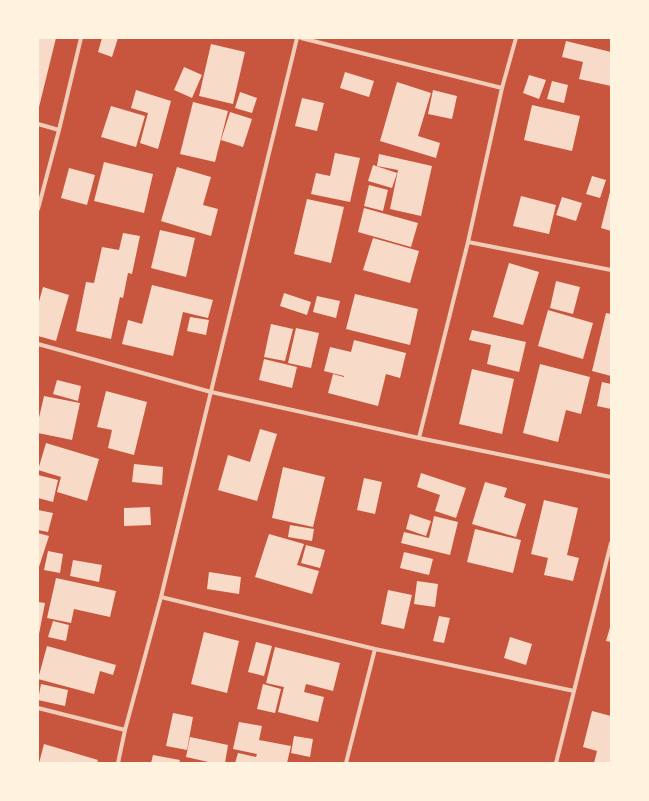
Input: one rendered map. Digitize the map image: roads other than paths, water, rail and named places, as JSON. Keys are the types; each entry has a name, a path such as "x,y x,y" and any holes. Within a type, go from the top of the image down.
{"street":[{"path":"38,209 81,38"},
{"path":"118,763 125,730 161,597 297,38"},
{"path":"301,38 502,88"},
{"path":"419,438 468,242 502,88 516,38"},
{"path":"38,124 59,130"},
{"path":"468,242 611,270"},
{"path":"38,344 211,392 419,438 611,477"},
{"path":"556,763 611,543"},
{"path":"161,597 375,650 574,691"},
{"path":"346,763 375,650"},
{"path":"38,708 125,730"}]}
